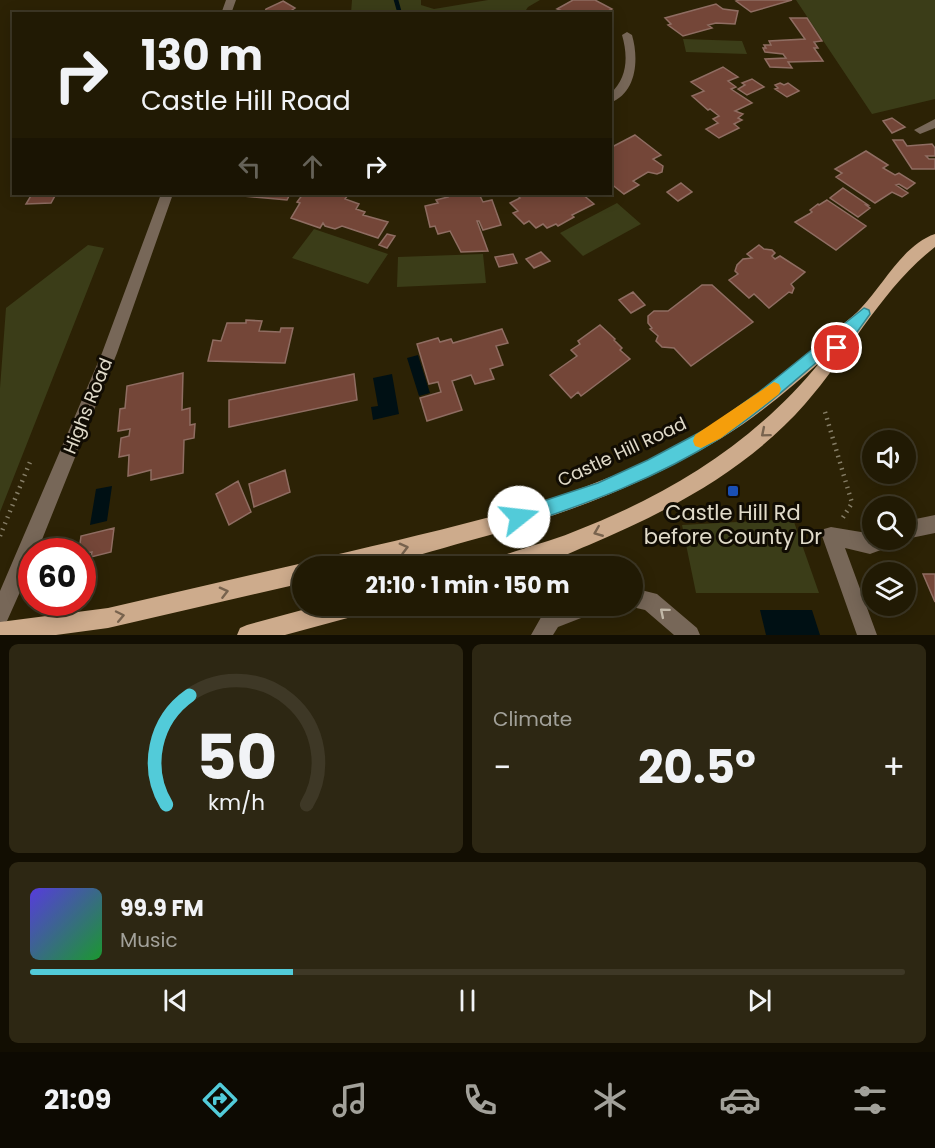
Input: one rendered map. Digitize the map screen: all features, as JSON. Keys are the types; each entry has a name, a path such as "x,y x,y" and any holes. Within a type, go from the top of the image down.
{"main road":[{"name":"Castle Hill Road","path":"537,556 612,526 660,502 744,449 768,431 806,391 897,273 935,239"},
{"name":"Castle Hill Road","path":"369,556 536,513 600,491 654,466 716,433 864,314"},
{"path":"0,632 108,618 292,576"},
{"path":"247,635 318,616"}],"street":[{"path":"612,98 618,94 626,81 633,52 627,35"},
{"path":"920,130 935,123"},
{"name":"Highs Road","path":"0,614 16,582 101,374 145,260 167,195"},
{"path":"916,528 935,524"},
{"path":"831,536 862,542"},
{"path":"831,536 867,635"},
{"path":"643,600 650,601 690,635"},
{"path":"541,635 551,619 559,616"}],"path":[{"path":"825,412 852,503 831,536"},
{"path":"0,536 30,462"}],"green space":[{"path":"352,0 421,0 421,5 434,9 488,0 540,0 528,7 525,12 351,12"},
{"path":"796,0 935,0 935,99 872,114"},
{"path":"683,39 742,41 747,54 686,52"},
{"path":"617,203 641,224 583,256 560,233"},
{"path":"314,229 388,254 368,284 292,258"},
{"path":"88,245 104,248 0,512 0,388 6,308"},
{"path":"483,254 486,283 397,287 398,257"},
{"path":"793,519 819,593 696,593 682,525"}],"shaded area":[{"path":"418,355 430,393 419,396 407,358"},
{"path":"392,374 399,414 373,420 371,407 378,406 373,378"},
{"path":"112,486 107,521 90,525 96,489"},
{"path":"760,610 812,610 820,635 766,635"}],"building":[{"path":"573,0 595,0 612,9 607,12 560,12 562,11 557,9"},
{"path":"792,0 751,12 736,1"},
{"path":"283,1 295,8 289,12 265,12 266,9"},
{"path":"716,4 723,9 738,11 735,24 716,23 708,25 712,28 683,36 668,25 671,24 665,18"},
{"path":"790,18 807,18 822,41 814,42 818,48 814,48 823,61 788,62 792,68 770,67 765,59 786,58 783,54 765,52 764,45 771,45 769,41 805,39"},
{"path":"723,67 738,77 728,81 736,87 731,89 752,103 735,111 743,114 738,118 742,120 734,124 739,128 719,138 706,129 718,123 713,119 719,116 692,96 704,91 691,82"},
{"path":"752,79 764,87 747,95 738,89 745,85 742,83"},
{"path":"780,83 784,85 788,83 799,91 787,97 775,89 778,88 775,85"},
{"path":"892,118 905,127 892,133 883,121"},
{"path":"635,135 661,155 653,159 663,166 662,172 657,174 648,172 633,181 639,185 624,194 612,185 612,147"},
{"path":"893,140 903,140 907,146 932,144 935,148 935,156 926,156 929,159 935,159 935,169 912,169"},
{"path":"866,151 888,165 883,168 895,175 899,173 915,183 907,189 899,184 896,185 908,193 902,197 892,192 875,203 836,177 842,173 835,169"},
{"path":"681,183 692,192 678,201 667,192"},
{"path":"843,188 870,208 858,217 830,198"},
{"path":"31,195 55,195 51,203 26,204"},
{"path":"233,195 290,195 287,200"},
{"path":"302,195 348,195 345,199 359,204 356,209 365,212 363,215 388,222 378,238 342,226 335,229 323,223 320,228 291,218 300,203 297,202"},
{"path":"447,195 480,195 483,202 492,200 501,225 483,230 477,221 488,251 461,252 450,231 438,234 435,226 430,227 425,206 438,203 436,200 448,197"},
{"path":"517,195 583,195 594,204 572,215 574,217 558,226 556,224 547,228 543,224 536,228 529,221 524,224 513,213 518,211 510,203 520,198"},
{"path":"827,200 866,226 836,250 795,222 812,212 810,210 818,204"},
{"path":"387,234 395,236 387,248 379,245"},
{"path":"759,245 764,249 772,250 775,253 772,256 775,259 780,256 805,272 791,284 794,288 792,293 789,292 769,308 754,294 749,298 729,280 738,274 735,271 737,265 743,259 752,258 747,254"},
{"path":"541,252 550,261 534,268 526,259"},
{"path":"513,254 517,263 499,267 495,257"},
{"path":"702,285 712,285 753,322 691,366 674,348 662,347 656,341 658,336 650,329 652,328 648,323 648,316 654,311 668,311"},
{"path":"633,292 645,305 631,313 619,300"},
{"path":"246,320 262,321 259,331 280,332 281,328 293,328 285,363 208,361 213,340 221,341 227,323 246,323"},
{"path":"600,325 615,339 622,348 620,350 630,359 581,396 578,392 571,398 550,375 577,356 571,350 580,344 578,341"},
{"path":"502,329 508,343 496,346 503,365 490,369 494,379 475,384 471,375 452,381 462,410 427,421 420,398 441,392 438,382 429,384 417,344 438,338 440,342 451,339 453,343"},
{"path":"183,373 182,410 190,408 190,425 195,424 194,438 184,440 183,473 151,480 151,470 128,476 129,455 119,457 121,438 129,436 130,429 118,431 120,409 125,408 127,386"},
{"path":"354,374 357,400 229,427 229,400"},
{"path":"285,470 290,492 254,507 249,484"},
{"path":"238,481 251,512 229,525 216,494"},
{"path":"114,528 111,552 96,556 96,538 81,538 81,536"},
{"path":"923,574 935,574 935,602"}],"waterway":[{"path":"396,0 399,12"}],"slow traffic":[{"path":"701,441 716,433 774,389"}],"place":[{"name":"Castle Hill Rd before County Dr","path":"733,491"}],"route":[{"path":"519,517 600,491 716,433 789,377 864,314 837,348"}]}
